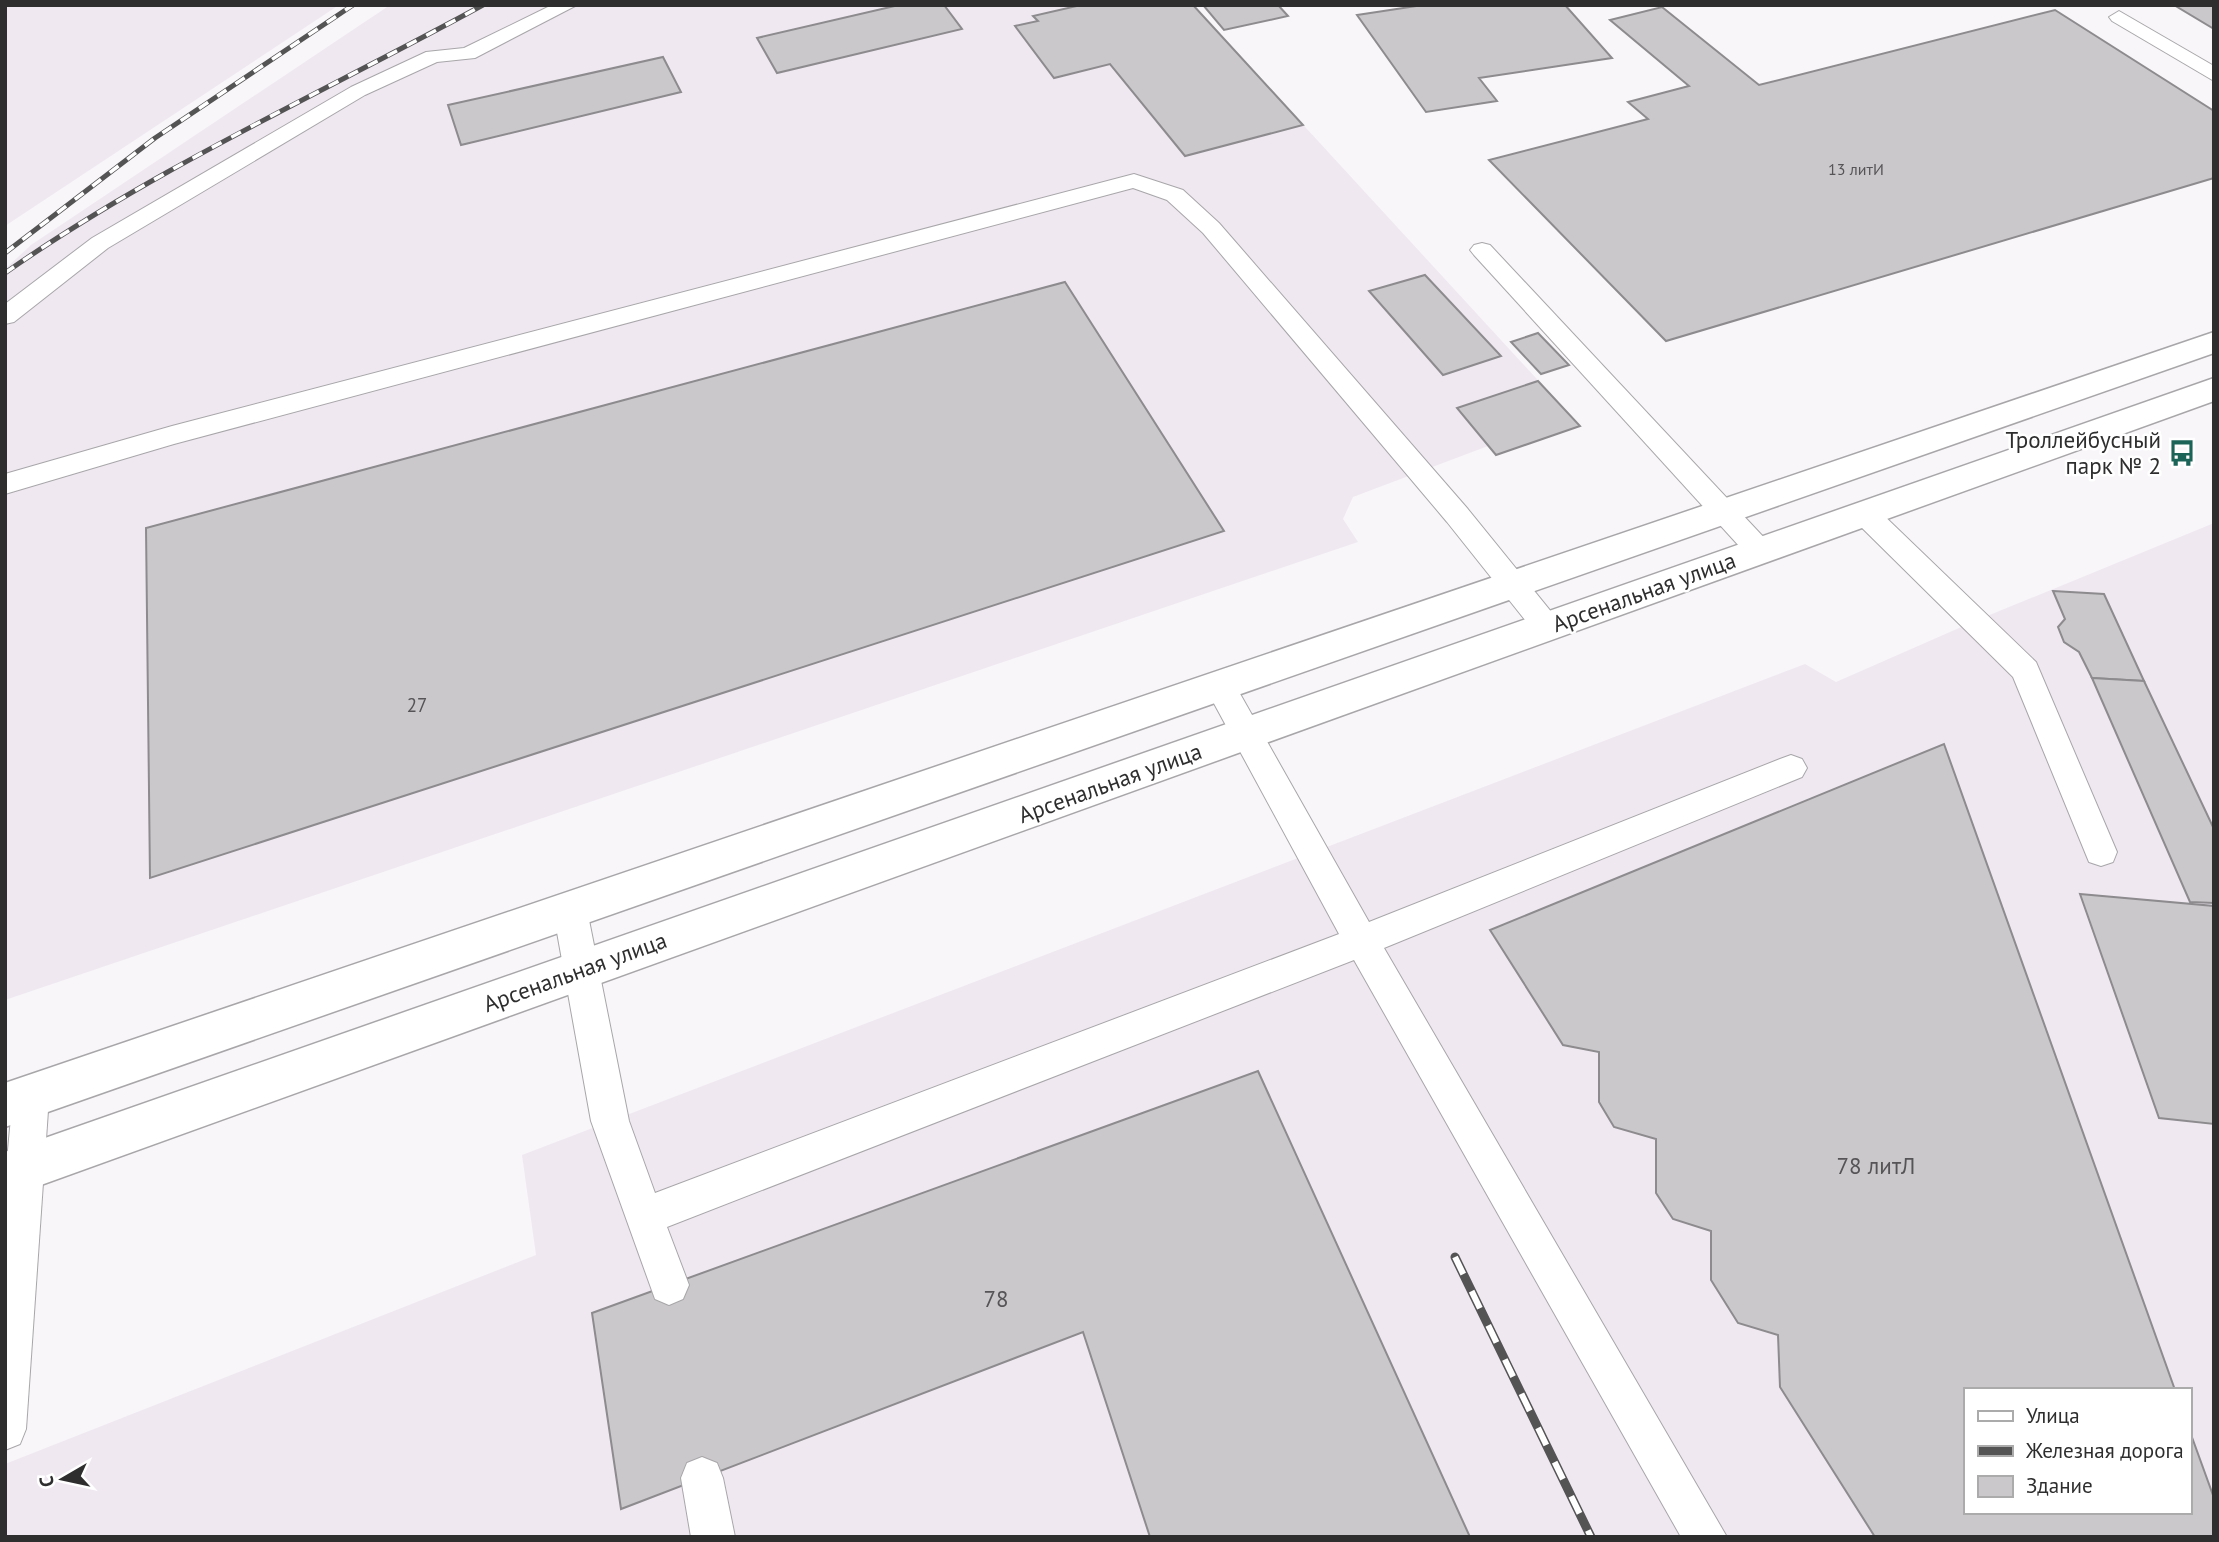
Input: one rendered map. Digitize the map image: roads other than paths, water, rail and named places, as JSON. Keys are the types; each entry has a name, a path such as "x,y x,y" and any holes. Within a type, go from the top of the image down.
{"street":[{"path":"18,1100 2214,342"},
{"name":"Арсенальная улица","path":"15,1172 2214,390"}],"lane":[{"path":"5,316 100,243 358,91 433,57 468,54 568,5"},
{"path":"2119,17 2214,75"},
{"path":"5,484 172,435 1134,181 1175,195 1211,228 1514,584 1546,627"},
{"path":"1482,250 1760,551"},
{"path":"1865,514 2025,670 2101,852"},
{"path":"1219,685 1362,941 1705,1537"},
{"path":"645,1216 1362,941 1791,768"},
{"path":"570,910 610,1121 669,1285"},
{"path":"5,1429 18,1100"},
{"path":"702,1478 713,1537"}],"railway":[{"path":"5,253 155,138 353,5"},
{"path":"5,273 120,199 180,165 483,5"},
{"path":"1455,1257 1591,1537"}],"place":[{"name":"Троллейбусный парк № 2","path":"2182,453"}]}
